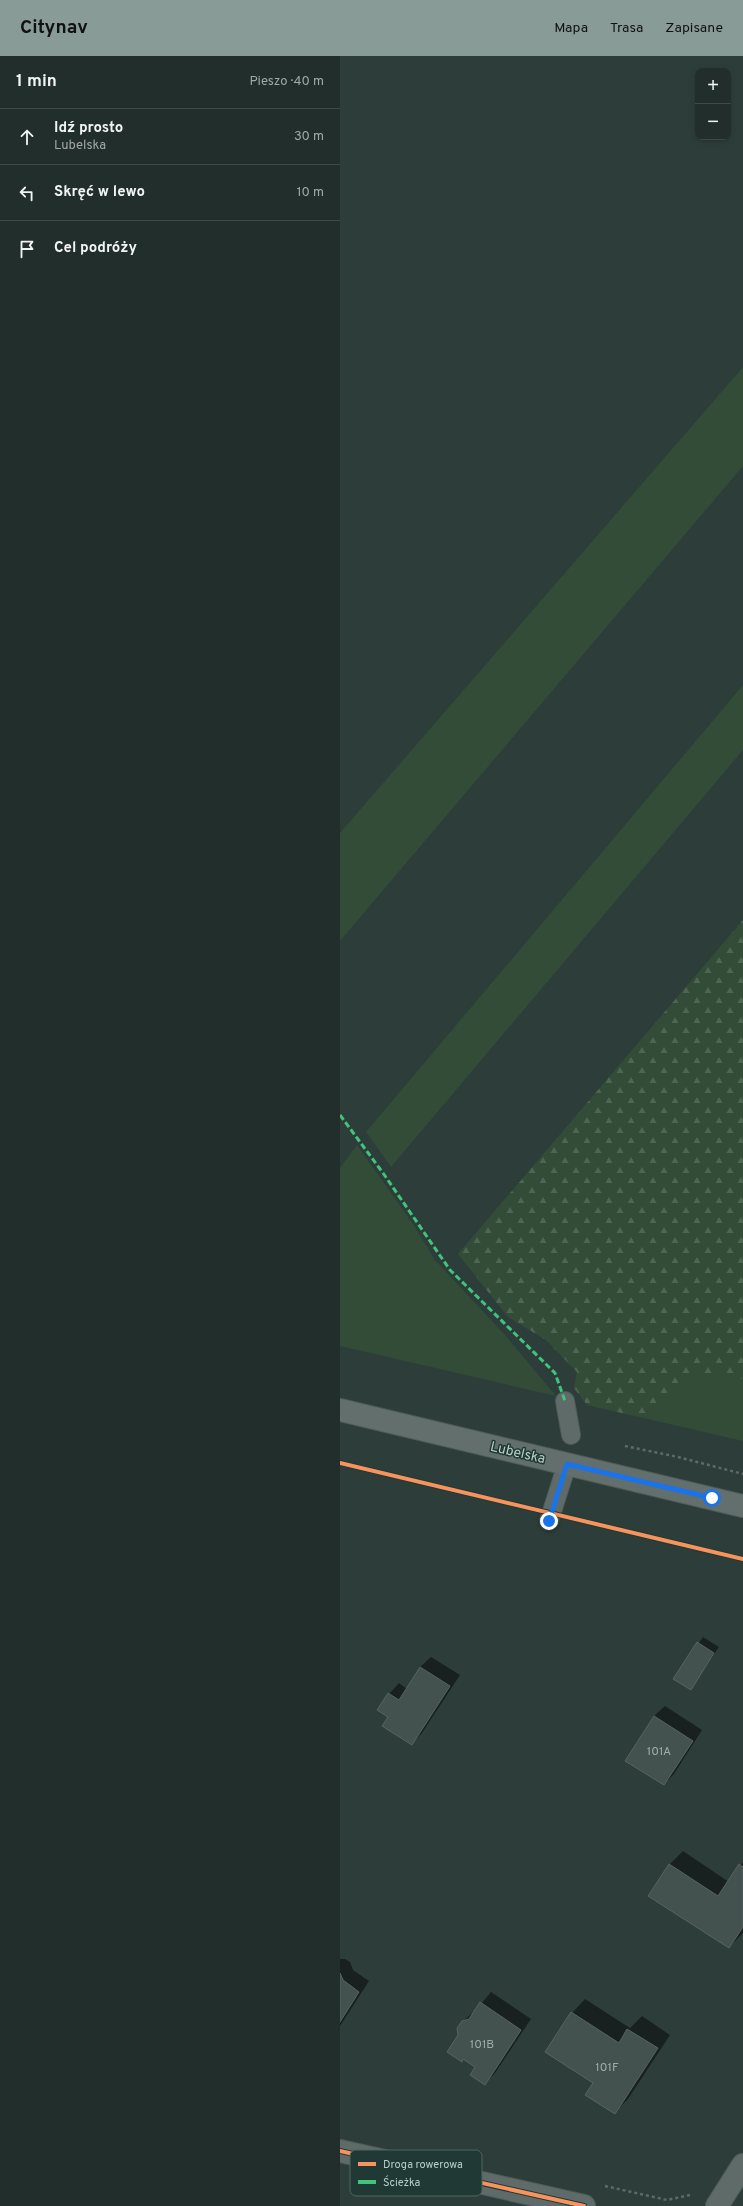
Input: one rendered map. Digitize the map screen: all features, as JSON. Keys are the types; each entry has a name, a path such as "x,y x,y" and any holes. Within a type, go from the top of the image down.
{"main road":[{"name":"Lubelska","path":"340,1410 743,1506"}],"street":[{"path":"340,2150 350,2152"},
{"path":"717,2206 743,2165"},
{"path":"482,2183 584,2206"}],"lane":[{"path":"565,1401 571,1435"},
{"path":"549,1521 567,1464"}],"green space":[{"path":"743,367 743,466 340,941 340,833"},
{"path":"743,685 743,750 391,1167 366,1132"},
{"path":"743,920 743,1379 687,1374 648,1419 587,1405 574,1388 577,1372 546,1340 508,1317 458,1254"},
{"path":"357,1145 413,1224 435,1260 506,1336 556,1396 340,1346 340,1168"},
{"path":"686,1373 743,1379 743,1441 648,1419"}],"building":[{"path":"697,1642 714,1653 691,1690 673,1679"},
{"path":"420,1667 450,1686 412,1745 382,1726 388,1717 377,1710 388,1693 399,1700"},
{"path":"654,1716 693,1741 664,1785 625,1761"},
{"path":"669,1864 718,1896 739,1864 743,1867 743,1927 729,1948 648,1896"},
{"path":"340,1973 343,1980 359,1992 340,2022"},
{"path":"480,2002 521,2030 485,2085 470,2075 475,2067 463,2059 462,2062 447,2052 458,2035 457,2028 462,2021 469,2019"},
{"path":"571,2012 619,2043 627,2029 658,2048 615,2114 585,2095 593,2083 545,2052"}],"marked path":[{"path":"340,1115 383,1173 450,1270 555,1373 565,1401"}],"cycle path":[{"path":"340,1463 743,1559"},
{"path":"340,2151 350,2153"},
{"path":"482,2183 584,2206"}],"route":[{"path":"549,1521 567,1464 712,1498"}]}
